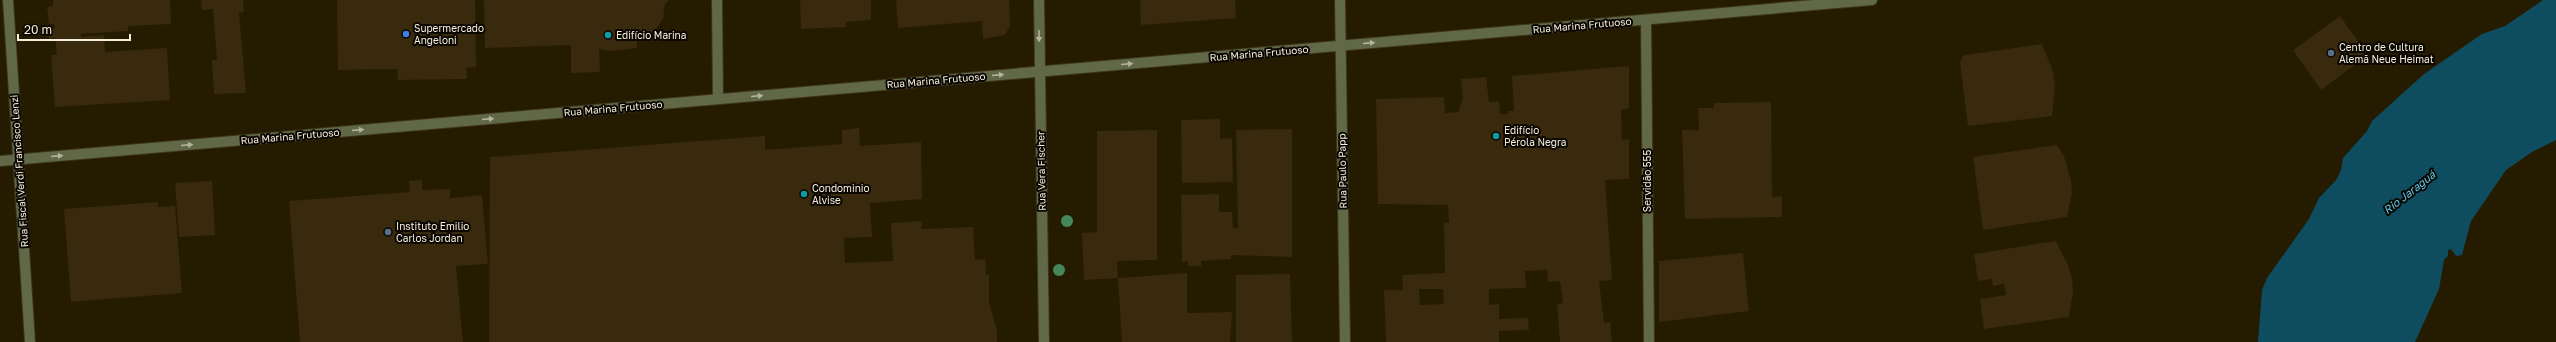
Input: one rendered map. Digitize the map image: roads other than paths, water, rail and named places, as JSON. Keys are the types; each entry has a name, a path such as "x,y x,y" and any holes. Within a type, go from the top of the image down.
{"street":[{"name":"Rua Fiscal Verdi Francisco Lenzi","path":"8,0 30,342"},
{"path":"717,0 718,99"},
{"name":"Rua Vera Fischer","path":"1039,0 1044,342"},
{"name":"Rua Paulo Papp","path":"1340,0 1344,342"},
{"name":"Rua Marina Frutuoso","path":"0,161 1872,0"},
{"name":"Servidão 555","path":"1646,20 1649,342"}],"water":[{"name":"Rio Jaraguá","path":"2543,0 2556,0 2556,140 2532,152 2506,170 2471,221 2462,255 2456,256 2451,249 2448,250 2448,256 2444,260 2439,289 2415,342 2258,342 2262,290 2267,278 2309,219 2319,198 2336,180 2341,170 2343,158 2367,131 2372,121 2424,74 2482,34 2505,26"}],"place":[{"name":"Supermercado Angeloni","path":"406,34"},
{"name":"Edifício Marina","path":"608,35"},
{"name":"Centro de Cultura Alemã Neue Heimat","path":"2331,53"},
{"name":"Edifício Pérola Negra","path":"1496,136"},
{"name":"Condominio Alvise","path":"804,194"},
{"name":"Instituto Emilio Carlos Jordan","path":"388,232"}]}
